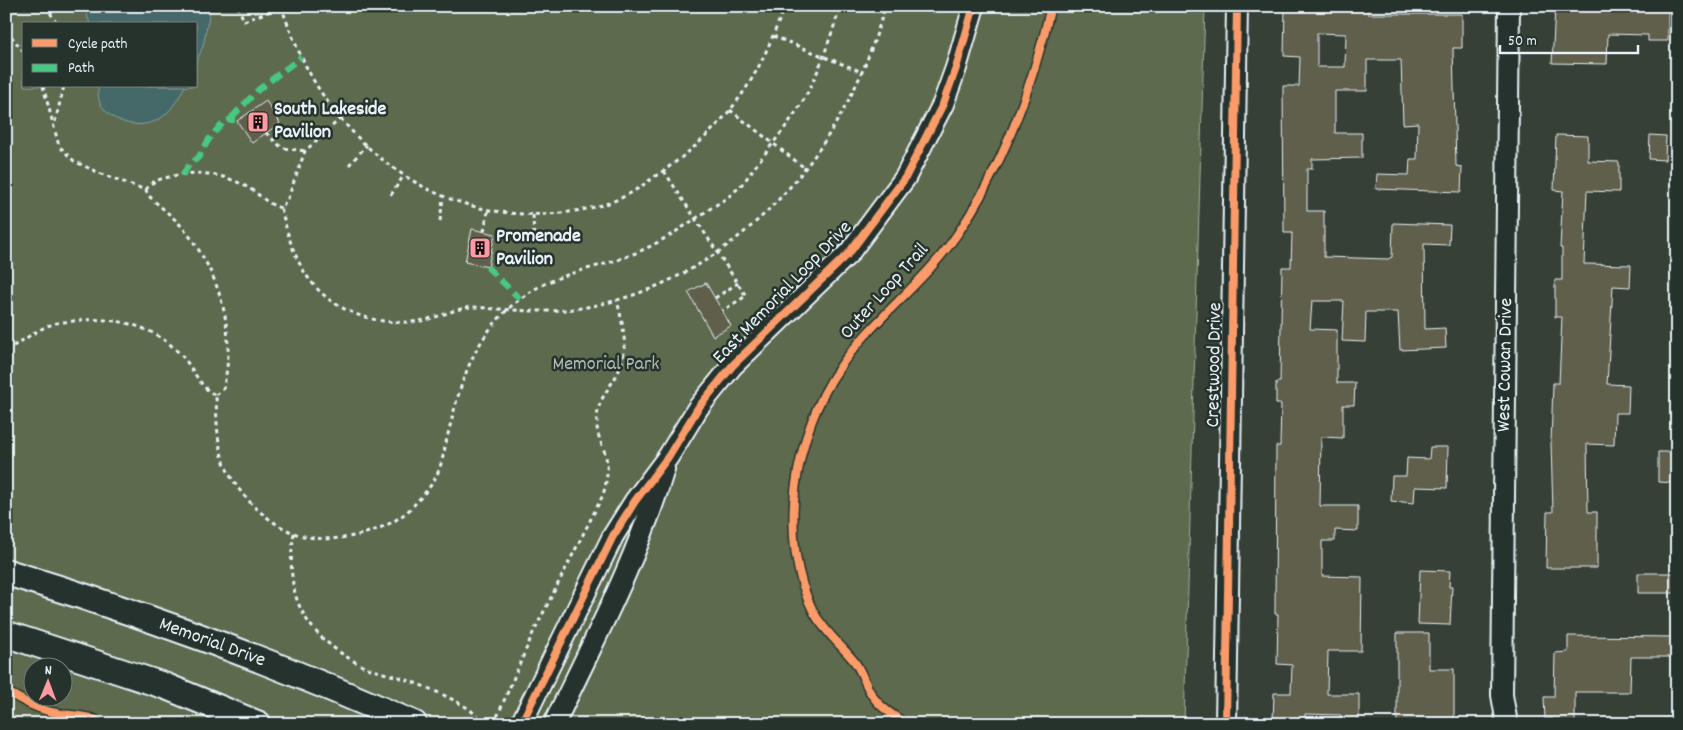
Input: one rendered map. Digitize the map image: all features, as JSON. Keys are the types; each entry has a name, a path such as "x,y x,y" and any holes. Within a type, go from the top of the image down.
{"main road":[{"name":"Memorial Drive","path":"6,572 193,635 352,696 414,724"},
{"path":"6,634 165,686 258,724"}],"street":[{"name":"East Memorial Loop Drive","path":"521,724 614,536 634,501 668,457 698,408 733,365 849,253 904,178 943,104 956,68 974,6"},
{"name":"Crestwood Drive","path":"1226,724 1237,6"},
{"name":"West Cowan Drive","path":"1507,724 1502,695 1509,6"},
{"name":"East Memorial Loop Drive","path":"554,724 630,564 653,507 668,457"}],"path":[{"path":"46,6 56,22"},
{"path":"238,6 244,22 281,7 297,51 310,75 341,118 367,145 404,176 443,198 488,211 533,215 566,213 601,205 629,194 664,171 707,134 730,110 748,85 773,36 785,6"},
{"path":"216,395 217,428 221,454 230,477 247,499 265,516 294,533 324,538 350,537 372,532 394,522 412,508 433,481 442,460 462,382 471,357 483,339 508,310 524,295 556,277 633,254 695,219 736,191 773,143 809,90 841,6"},
{"path":"281,208 295,254 313,284 328,299 357,316 374,321 420,321 472,308 566,310 616,300 682,273 718,253 757,222 806,169 842,114 875,40 885,6"},
{"path":"6,30 22,50"},
{"path":"773,36 862,72"},
{"path":"44,88 55,123 59,146 74,161 101,174 146,190 148,195 186,232 213,275 220,293 228,334 229,355 223,389 216,395"},
{"path":"55,123 64,88"},
{"path":"730,110 806,169"},
{"path":"281,208 287,201 305,151 341,118"},
{"path":"266,133 282,148 305,151"},
{"path":"350,165 367,145"},
{"path":"664,171 746,296 722,311"},
{"path":"146,190 154,181 172,176 206,173 234,180 252,190 272,206 281,208"},
{"path":"391,195 404,176"},
{"path":"440,221 443,198"},
{"path":"484,231 488,211"},
{"path":"533,215 534,240"},
{"path":"715,298 738,283"},
{"path":"494,724 533,633 605,490 607,462 597,431 597,420 601,399 617,373 623,358 624,334 616,300"},
{"path":"6,350 53,324 100,318 123,321 152,332 175,348 190,365 208,392 216,395"},
{"path":"294,533 291,553 293,582 301,612 312,629 356,663 375,671 407,680 464,706 487,724"}],"green space":[{"name":"Memorial Park","path":"6,6 1205,6 1184,724 6,724"}],"water":[{"path":"84,6 211,6 203,46 198,58 198,22 89,22"},
{"path":"98,88 184,88 167,113 159,119 144,124 128,123 113,117 101,105"}],"building":[{"path":"1285,6 1368,6 1368,14 1462,14 1462,48 1453,48 1456,166 1462,167 1461,192 1376,189 1377,174 1409,175 1410,159 1417,159 1418,123 1403,124 1401,60 1367,60 1367,91 1335,91 1335,133 1362,133 1362,158 1312,159 1312,169 1307,169 1307,211 1324,211 1324,257 1388,259 1392,257 1393,223 1450,225 1449,245 1424,244 1425,329 1445,328 1446,348 1400,350 1398,312 1366,312 1365,342 1342,341 1344,301 1312,301 1310,329 1337,330 1337,383 1355,383 1354,405 1343,405 1343,438 1321,437 1320,506 1358,506 1358,531 1335,530 1335,541 1322,541 1322,576 1362,577 1361,651 1328,651 1327,694 1359,694 1359,724 1340,724 1341,715 1305,714 1305,724 1273,724 1274,693 1291,693 1292,665 1277,664 1278,614 1275,614 1276,446 1280,446 1281,404 1276,404 1276,382 1280,382 1282,267 1291,267 1292,233 1284,233 1283,86 1299,86 1300,57 1284,56","holes":["1317,33 1346,34 1345,67 1317,67"]},
{"path":"1555,8 1668,9 1668,41 1648,41 1648,35 1608,34 1607,64 1552,63"},
{"name":"South Lakeside Pavilion","path":"266,101 280,123 252,143 237,121"},
{"path":"1556,135 1588,136 1588,161 1619,162 1619,192 1587,191 1584,264 1631,265 1630,287 1613,286 1607,384 1629,385 1628,413 1615,413 1614,445 1587,444 1588,512 1597,512 1597,568 1546,568 1547,512 1553,512 1551,443 1553,383 1559,383 1562,317 1555,317 1555,280 1562,280 1562,248 1560,248 1563,191 1554,190"},
{"path":"1650,135 1666,136 1665,160 1649,159"},
{"name":"Promenade Pavilion","path":"472,229 495,234 488,267 465,262"},
{"path":"706,283 731,326 713,336 688,292"},
{"path":"1430,447 1448,447 1447,488 1415,487 1414,503 1391,501 1392,476 1406,476 1407,458 1429,459"},
{"path":"1658,452 1677,452 1677,483 1658,482"},
{"path":"1420,570 1450,571 1449,587 1452,587 1450,625 1418,624"},
{"path":"1638,573 1677,573 1677,593 1638,593"},
{"path":"1397,633 1429,633 1429,669 1454,669 1454,724 1397,724"},
{"path":"1568,636 1677,637 1677,657 1631,657 1630,692 1575,692 1575,724 1552,724 1552,718 1545,719 1544,697 1554,697 1555,653 1568,652"}],"marked path":[{"path":"231,118 258,90 301,57"},
{"path":"182,175 190,164 198,158 211,136 226,120 235,120"},
{"path":"487,267 520,299"}],"cycle path":[{"path":"521,724 613,536 635,501 668,457 698,408 733,365 849,253 905,178 943,104 956,68 974,6"},
{"name":"Outer Loop Trail","path":"906,724 885,709 872,696 856,664 818,620 802,584 796,553 793,520 802,454 811,423 824,393 840,367 867,333 929,270 956,236 973,210 1002,155 1014,126 1035,66 1051,6"},
{"path":"1226,724 1237,6"},
{"path":"6,691 42,709 55,713 91,718 104,724"}],"place":[{"name":"South Lakeside Pavilion","path":"258,122"},
{"name":"Promenade Pavilion","path":"480,248"}]}
